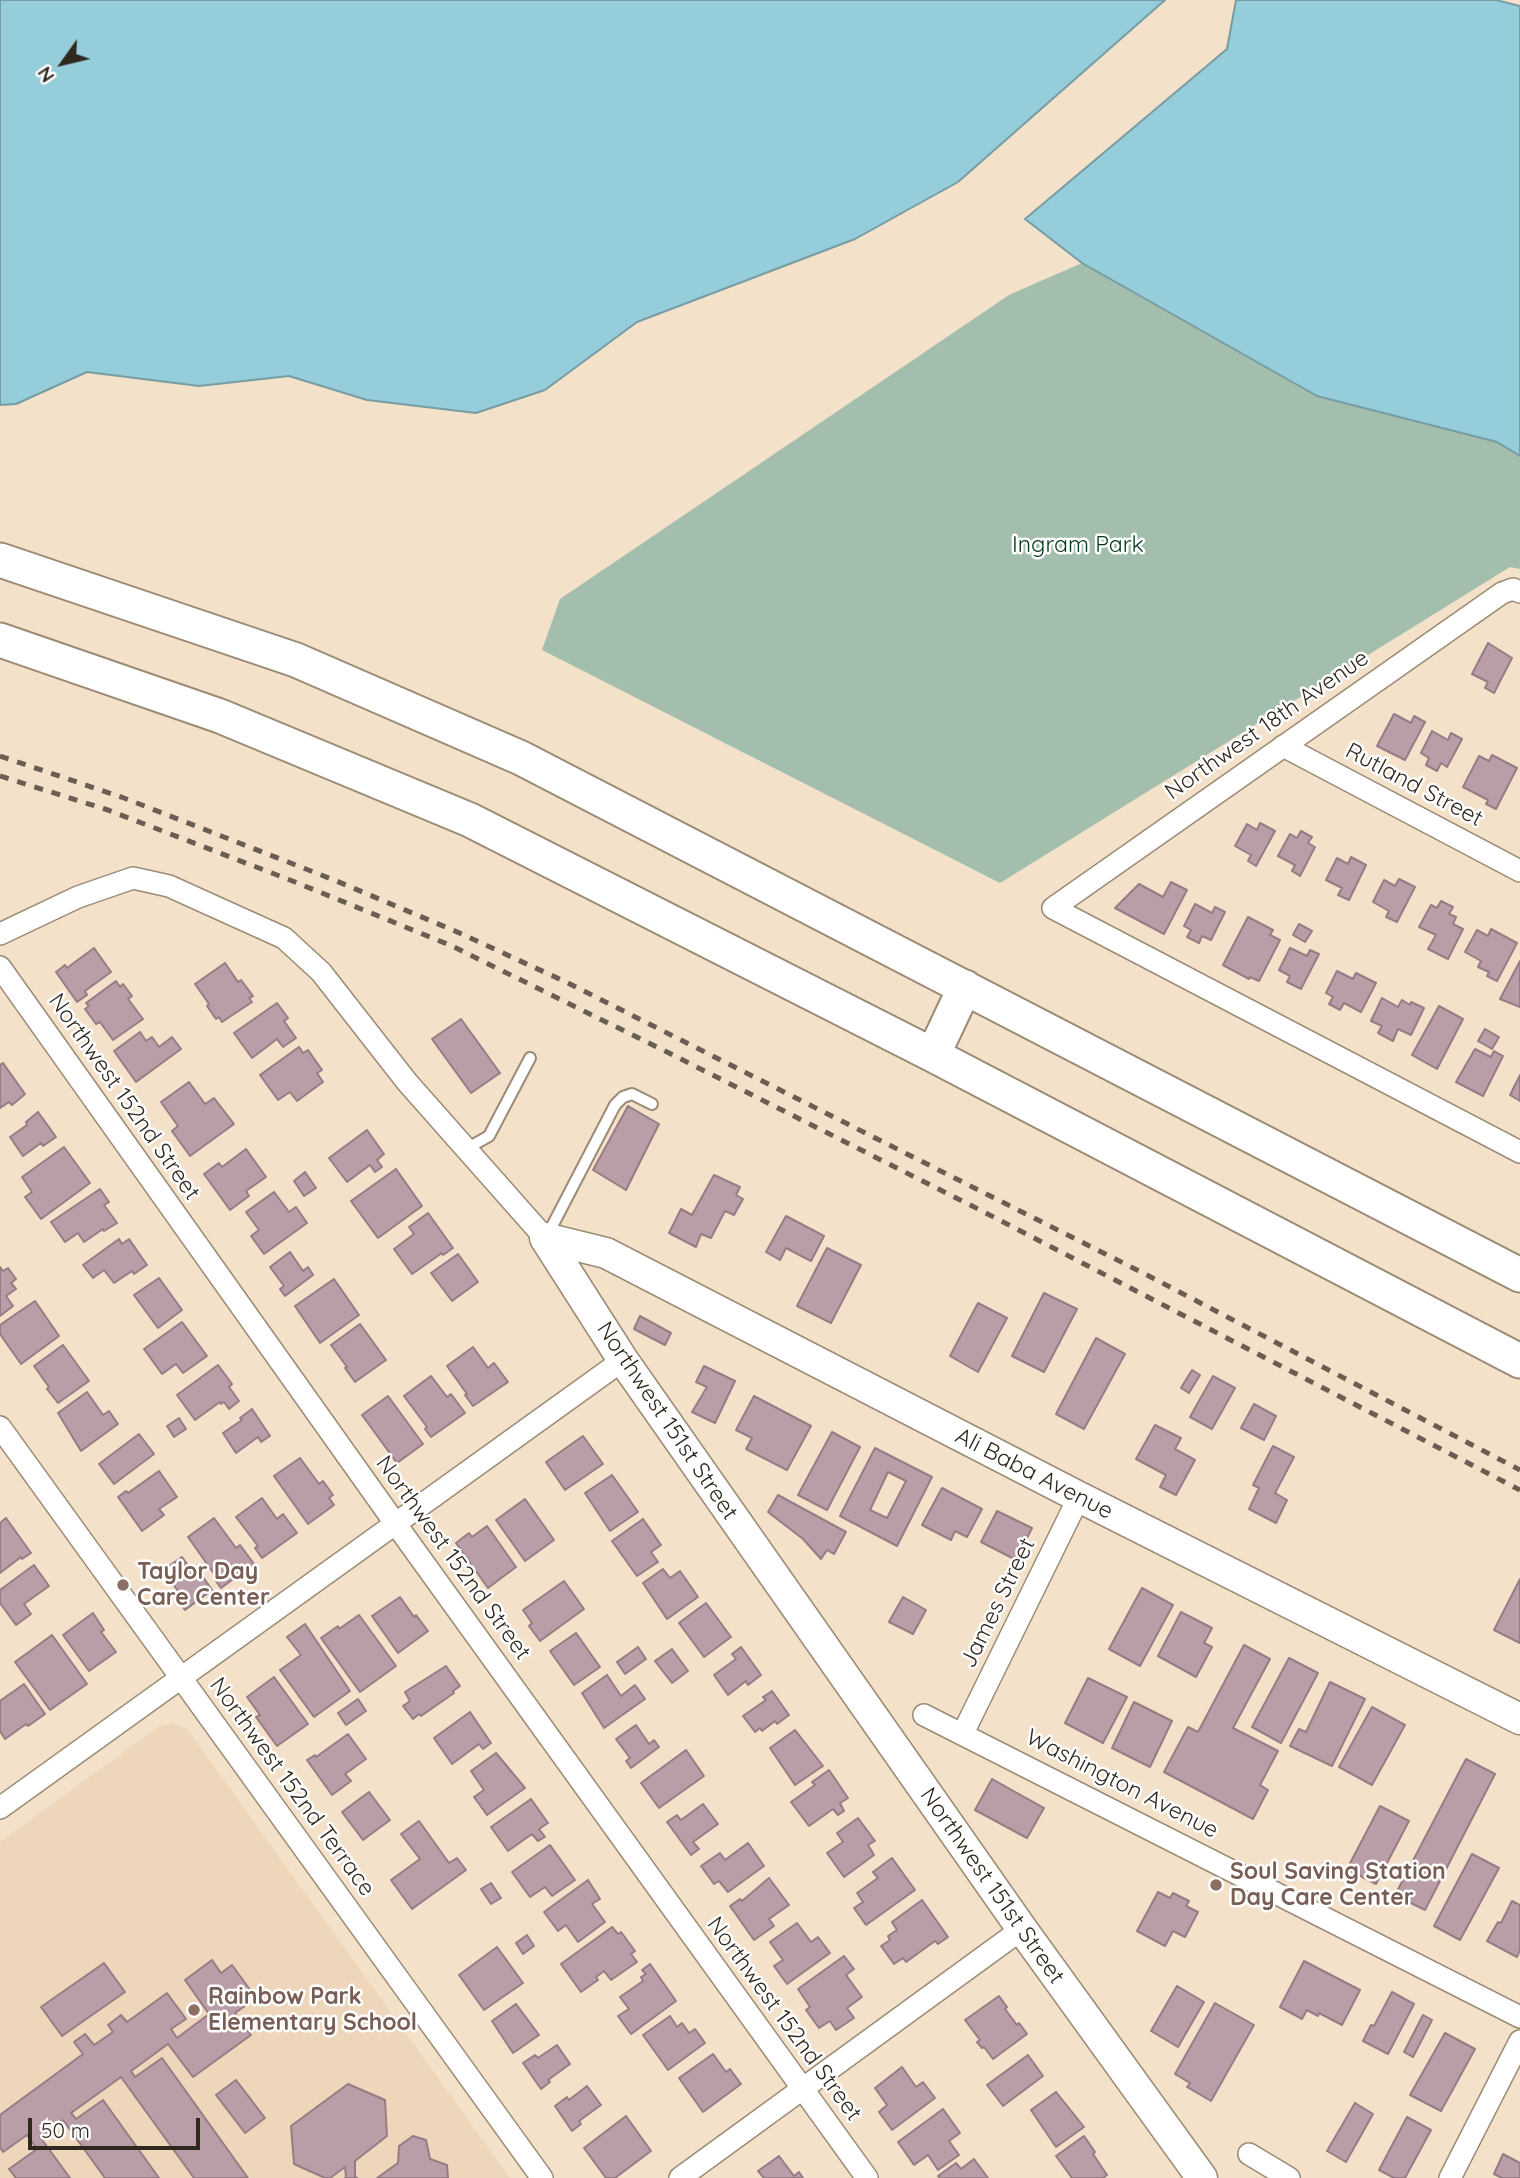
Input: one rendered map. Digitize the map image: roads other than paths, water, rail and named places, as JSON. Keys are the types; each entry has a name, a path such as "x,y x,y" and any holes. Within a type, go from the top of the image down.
{"main road":[{"path":"0,560 296,660 521,758 1520,1275"},
{"path":"0,640 220,716 470,820 933,1055 1520,1361"},
{"path":"933,1055 965,987"}],"street":[{"name":"Northwest 18th Avenue","path":"1517,591 1502,593 1054,908 1520,1152"},
{"name":"Rutland Street","path":"1283,746 1520,871"},
{"name":"Northwest 151st Street","path":"0,934 78,897 133,878 169,886 284,938 321,972 407,1082 545,1238 623,1360 1021,1929 1202,2178"},
{"name":"Northwest 152nd Street","path":"0,967 395,1523 867,2178"},
{"name":"Ali Baba Avenue","path":"545,1238 606,1253 1079,1497 1520,1719"},
{"path":"0,1808 623,1360"},
{"name":"Northwest 152nd Terrace","path":"0,1427 542,2178"},
{"name":"James Street","path":"963,1733 1079,1497"},
{"name":"Washington Avenue","path":"924,1714 1520,2017"},
{"path":"680,2178 1021,1929"},
{"path":"1450,2178 1520,2041"},
{"path":"1249,2154 1289,2178"}],"lane":[{"path":"466,1149 489,1136 530,1058"},
{"path":"545,1238 615,1105 623,1097 632,1094 652,1104"}],"water":[{"path":"0,0 1165,0 958,182 855,239 637,322 545,390 476,413 367,400 289,376 199,386 87,372 16,404 0,405"},
{"path":"1236,0 1496,0 1520,6 1520,456 1497,442 1317,396 1082,263 1025,219 1227,49"}],"railway":[{"path":"0,756 124,798 334,880 566,982 1145,1274 1520,1470"},
{"path":"0,776 108,810 452,946 982,1211 1520,1490"}],"place":[{"name":"Taylor Day Care Center","path":"123,1585"},
{"name":"Soul Saving Station Day Care Center","path":"1216,1885"},
{"name":"Rainbow Park Elementary School","path":"194,2010"}],"park label":[{"name":"Ingram Park","path":"1078,545"}]}
